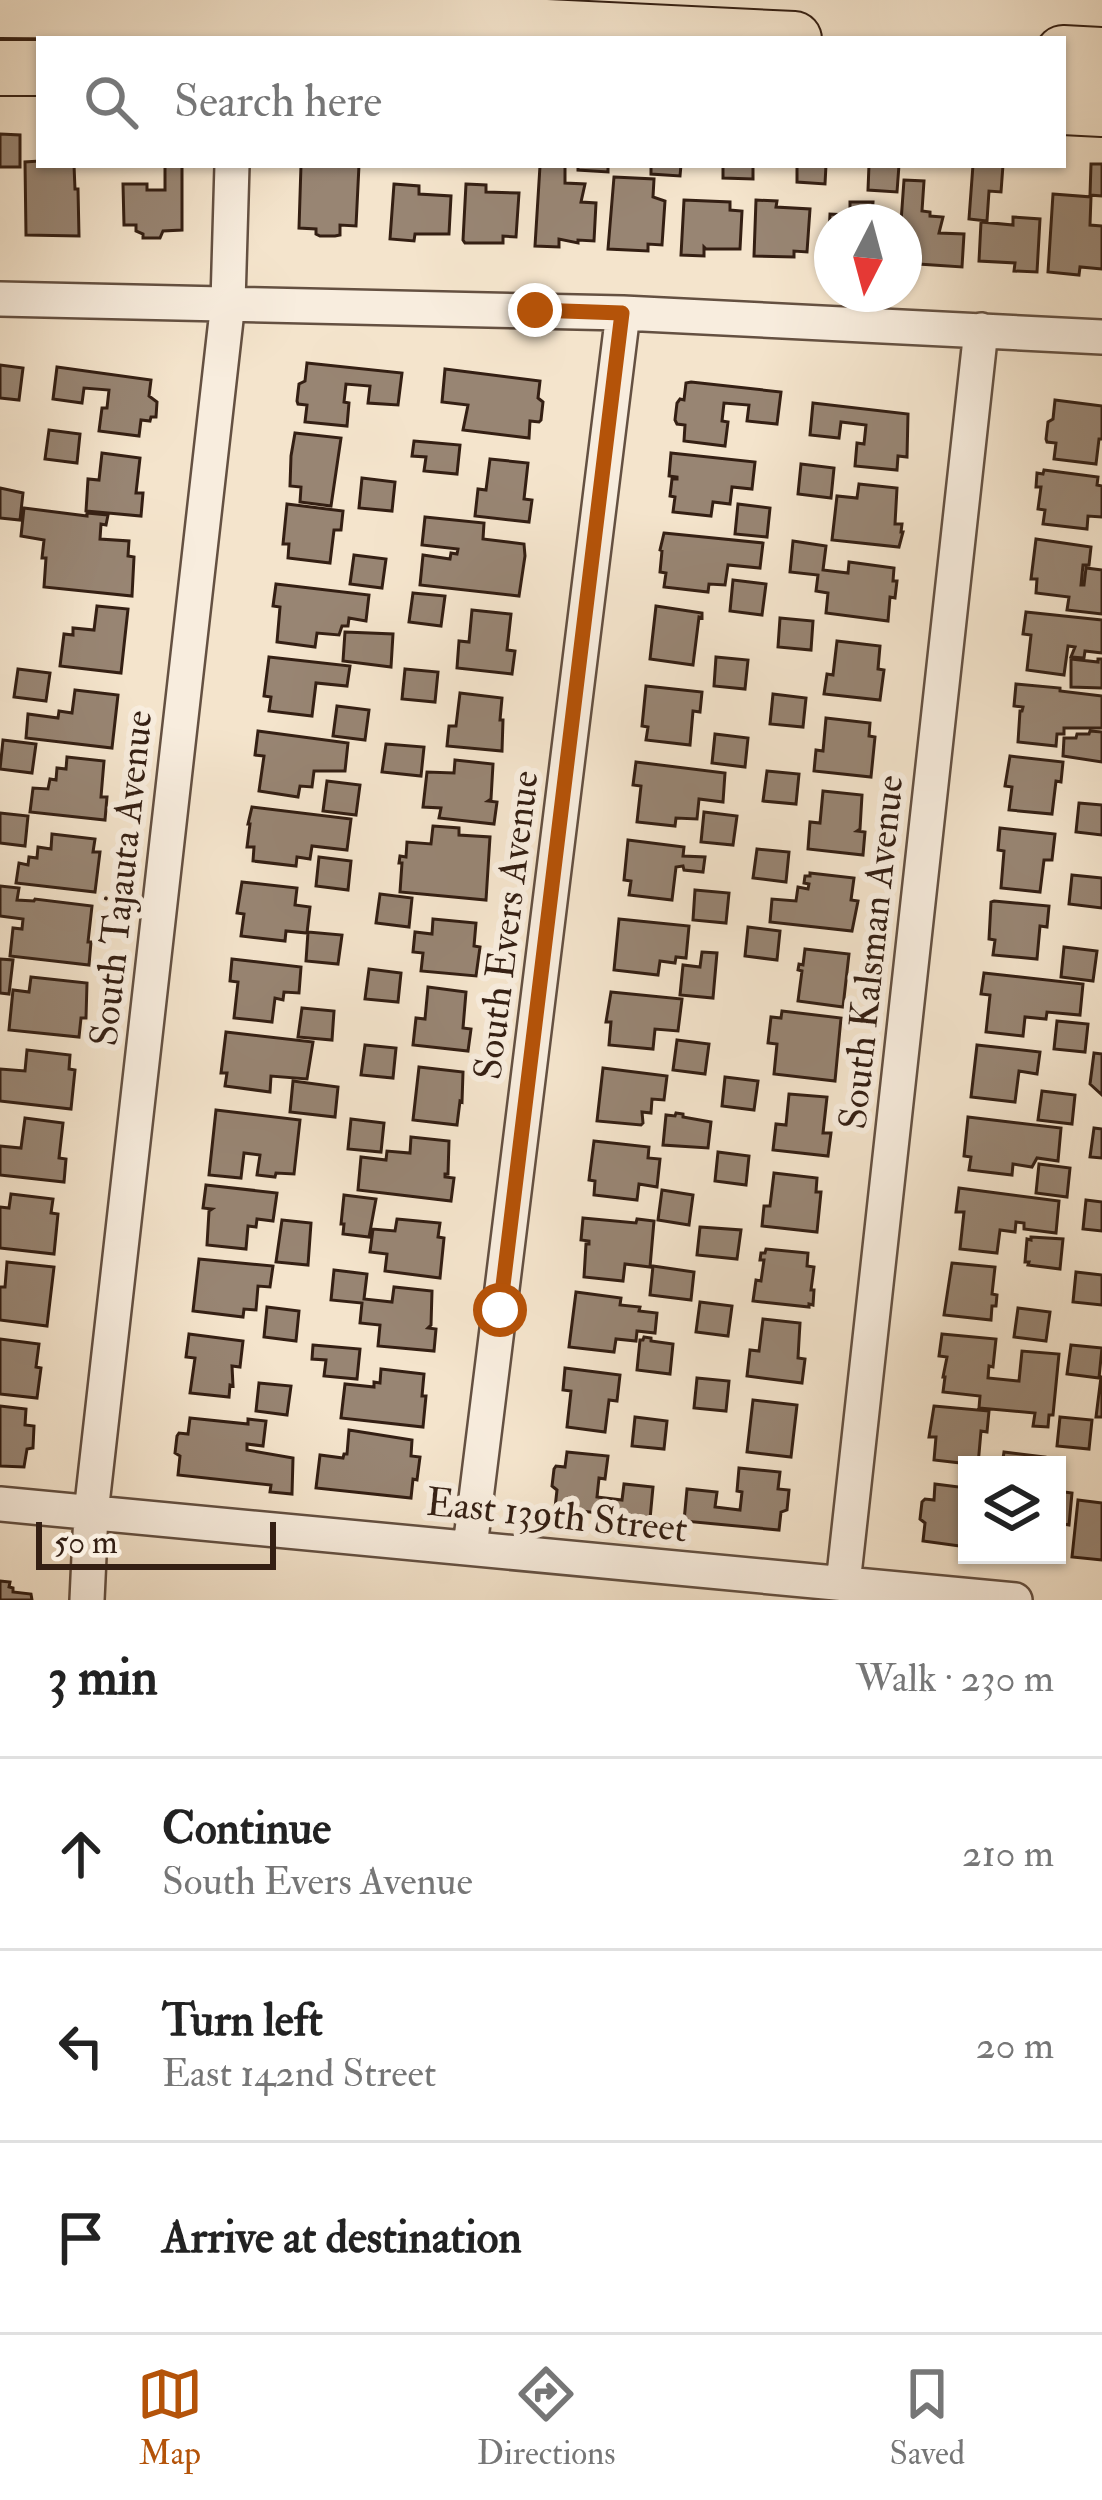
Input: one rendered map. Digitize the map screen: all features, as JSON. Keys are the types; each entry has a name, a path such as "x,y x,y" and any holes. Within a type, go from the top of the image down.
{"main road":[{"path":"0,10 718,36"},
{"path":"1066,53 1102,55"},
{"path":"0,68 36,68"},
{"path":"1066,107 1102,110"}],"street":[{"name":"South Tajauta Avenue","path":"87,1600 91,1513 228,302 232,168"},
{"path":"0,299 622,313 1102,337"},
{"name":"South Evers Avenue","path":"470,1547 622,313"},
{"name":"South Kalsman Avenue","path":"843,1584 981,330"},
{"name":"East 139th Street","path":"0,1504 1015,1600"}],"building":[{"path":"0,134 20,135 20,167 0,167"},
{"path":"36,161 36,168 74,168 79,236 26,235 25,162"},
{"path":"1091,164 1102,164 1102,196 1090,195"},
{"path":"165,168 182,168 182,230 143,238 136,225 124,225 123,184 165,190"},
{"path":"301,168 359,168 356,226 340,225 340,235 335,236 299,228"},
{"path":"540,168 565,168 565,183 585,184 581,202 596,203 594,241 559,239 559,247 535,246"},
{"path":"651,168 681,168 680,176 651,174"},
{"path":"723,168 753,168 753,179 723,178"},
{"path":"797,168 826,168 825,184 797,182"},
{"path":"869,168 899,168 897,192 868,190"},
{"path":"973,168 1003,168 1001,192 989,191 987,221 969,219"},
{"path":"614,177 654,179 653,197 665,201 662,245 648,244 648,251 608,249"},
{"path":"904,180 924,181 922,211 922,204 902,204"},
{"path":"394,184 419,186 419,194 451,196 449,234 415,234 414,241 390,239"},
{"path":"466,184 486,185 486,192 519,193 516,237 503,236 503,243 465,243"},
{"path":"1053,194 1091,197 1090,225 1102,226 1102,269 1080,267 1079,275 1048,272"},
{"path":"684,200 730,202 730,210 742,211 740,249 704,247 704,256 681,255"},
{"path":"756,200 777,201 776,207 810,209 807,252 794,251 794,257 754,256"},
{"path":"922,211 943,217 939,233 964,234 962,267 922,264"},
{"path":"1013,217 1040,219 1037,272 1014,271 1015,263 979,261 981,222 1013,225"},
{"path":"307,363 402,373 398,405 368,403 370,386 346,384 347,426 305,422 307,405 297,401"},
{"path":"0,365 23,368 19,400 0,398"},
{"path":"57,367 151,380 149,396 157,402 156,417 141,420 139,436 99,431 109,390 84,388 82,403 53,399"},
{"path":"445,369 540,381 541,420 530,421 529,438 463,430 468,405 442,402"},
{"path":"686,383 781,392 777,424 747,421 749,405 724,403 725,446 684,441 685,425 675,420 677,403 684,400"},
{"path":"1055,400 1102,406 1096,464 1054,459 1056,443 1046,439"},
{"path":"813,403 908,414 907,457 898,456 897,470 855,466 857,443 864,444 866,425 841,422 839,438 810,435"},
{"path":"49,430 80,434 77,463 45,459"},
{"path":"295,433 341,438 331,506 300,502 301,487 290,486"},
{"path":"414,441 460,445 457,474 424,471 426,457 412,456"},
{"path":"102,453 140,458 136,493 143,493 141,516 86,511 88,479 99,480"},
{"path":"671,453 755,462 752,489 732,487 730,504 713,502 711,516 673,512 675,497 670,496 672,479 677,477 669,476"},
{"path":"490,459 528,463 524,499 532,500 529,522 475,516 478,489 486,490"},
{"path":"801,464 834,468 831,498 798,494"},
{"path":"1037,473 1098,477 1102,517 1088,516 1087,529 1043,524 1045,510 1038,509 1041,487 1036,487"},
{"path":"362,478 395,482 392,511 359,508"},
{"path":"859,484 897,488 895,524 902,524 903,532 899,547 832,540 837,496 857,498"},
{"path":"0,488 23,493 20,520 0,518"},
{"path":"287,504 343,511 341,530 334,530 330,563 288,558 289,544 283,544"},
{"path":"738,504 770,508 767,537 735,534"},
{"path":"24,508 108,515 106,525 101,524 100,539 129,541 128,556 134,557 132,596 44,587 44,540 21,536"},
{"path":"425,517 484,523 483,539 524,544 519,596 420,585 423,555 450,559 458,549 422,545"},
{"path":"664,533 763,543 760,568 728,565 725,585 709,584 708,592 664,587 660,550"},
{"path":"1036,539 1091,547 1081,585 1086,568 1102,570 1102,614 1067,610 1069,597 1036,593 1037,579 1031,579"},
{"path":"793,541 826,546 823,570 848,573 849,562 894,568 893,581 897,581 888,621 826,613 828,593 816,591 818,575 790,572"},
{"path":"354,555 386,559 382,588 350,584"},
{"path":"733,580 766,584 762,615 730,611"},
{"path":"276,584 369,595 366,621 349,618 339,635 317,633 315,647 277,642 280,607 273,606"},
{"path":"413,593 445,596 441,626 409,622"},
{"path":"97,606 128,609 121,673 60,666 64,634 73,635 73,628 94,630"},
{"path":"656,606 702,613 693,665 650,659"},
{"path":"472,610 511,614 507,650 515,651 512,674 457,668 459,641 469,642"},
{"path":"1026,612 1102,620 1102,653 1085,651 1084,658 1071,657 1075,647 1068,646 1064,675 1027,670 1031,635 1023,634"},
{"path":"780,618 813,621 811,650 778,647"},
{"path":"345,632 393,634 391,667 343,661"},
{"path":"837,641 880,646 878,669 884,670 880,700 824,694 827,674 833,675"},
{"path":"269,657 350,666 347,686 316,683 312,716 269,711 271,697 264,696"},
{"path":"716,657 748,660 745,689 714,686"},
{"path":"1071,659 1102,659 1102,688 1071,687"},
{"path":"18,669 50,673 46,701 14,697"},
{"path":"405,669 438,672 435,702 402,699"},
{"path":"1016,684 1102,696 1102,728 1064,728 1064,734 1057,734 1056,746 1018,742 1023,707 1014,706"},
{"path":"646,686 702,692 700,712 693,711 690,745 646,740 648,727 642,726"},
{"path":"75,690 118,695 112,748 26,738 28,714 58,718 59,711 72,713"},
{"path":"460,693 502,698 502,751 447,746 449,726 456,726"},
{"path":"773,694 806,698 803,727 770,724"},
{"path":"337,706 369,710 365,740 333,736"},
{"path":"826,718 870,723 869,736 875,737 871,777 814,771 816,750 823,751"},
{"path":"258,731 348,743 345,771 314,771 312,787 300,786 298,797 259,791 264,756 255,755"},
{"path":"1102,732 1102,762 1063,756 1064,738"},
{"path":"715,734 748,738 745,767 712,763"},
{"path":"3,740 36,744 32,773 0,769"},
{"path":"386,744 424,747 421,776 382,772"},
{"path":"1010,756 1063,762 1052,814 1009,810 1012,787 1005,786"},
{"path":"67,757 104,761 101,797 107,797 105,820 30,812 33,788 48,789 50,779 56,780 57,768 66,769"},
{"path":"455,760 493,764 488,801 497,802 494,824 439,818 441,808 423,807 427,772 454,773"},
{"path":"636,762 725,773 723,802 699,799 697,819 676,818 675,826 637,822 641,786 633,785"},
{"path":"767,771 799,774 796,804 763,801"},
{"path":"327,781 360,785 356,815 323,811"},
{"path":"823,791 862,795 857,831 865,832 863,855 808,849 810,822 820,823"},
{"path":"1079,803 1102,805 1102,835 1076,832"},
{"path":"252,807 351,819 347,850 312,846 310,859 297,857 296,866 253,861 254,847 247,847"},
{"path":"704,812 737,816 733,845 701,842"},
{"path":"0,813 28,816 25,846 0,843"},
{"path":"433,826 459,828 459,835 490,837 486,900 400,892 399,863 400,856 406,857 407,842 431,844"},
{"path":"1000,828 1055,834 1052,860 1044,860 1040,892 1001,888 1004,851 998,850"},
{"path":"52,834 95,839 93,852 100,852 95,892 16,883 19,863 28,865 29,857 37,858 38,847 51,849"},
{"path":"628,840 684,847 683,856 705,857 703,872 676,867 672,900 629,895 631,881 624,880"},
{"path":"757,849 789,852 786,882 753,878"},
{"path":"319,857 351,861 348,890 316,886"},
{"path":"810,873 854,878 851,900 858,901 852,931 770,922 772,899 796,901 798,887 808,889 809,884 804,883"},
{"path":"1072,875 1102,878 1102,908 1069,904"},
{"path":"242,882 297,888 295,905 310,907 307,933 286,931 285,941 241,936 244,914 237,913"},
{"path":"0,886 19,888 17,900 92,906 89,965 10,956 13,928 22,929 23,919 0,916"},
{"path":"695,890 729,893 726,923 693,920"},
{"path":"380,894 412,898 409,927 376,923"},
{"path":"994,901 1049,906 1047,927 1040,926 1037,959 993,955 995,940 989,939"},
{"path":"433,919 476,923 474,946 480,947 476,976 421,971 423,953 413,952 415,932 432,934"},
{"path":"619,919 689,926 686,958 676,957 675,963 660,961 658,975 614,970"},
{"path":"748,927 780,931 777,960 745,956"},
{"path":"308,932 342,935 338,964 306,961"},
{"path":"1064,947 1097,951 1093,981 1061,977"},
{"path":"805,949 849,954 843,1007 798,1001 802,971 798,970"},
{"path":"702,952 717,953 713,998 680,995 683,965 700,967"},
{"path":"0,959 13,960 9,994 0,993"},
{"path":"232,959 301,967 299,993 284,992 283,1000 275,998 272,1022 234,1018 238,982 230,981"},
{"path":"369,969 401,973 398,1002 365,999"},
{"path":"984,973 1083,984 1080,1015 1047,1012 1046,1019 1025,1017 1023,1036 986,1032 990,995 981,994"},
{"path":"31,977 87,983 86,1018 81,1018 79,1037 9,1030 13,990 29,992"},
{"path":"428,987 466,992 463,1028 471,1029 468,1051 413,1045 416,1018 425,1019"},
{"path":"611,992 682,999 678,1031 655,1029 653,1049 609,1045 611,1022 606,1022"},
{"path":"302,1008 334,1011 332,1040 298,1037"},
{"path":"782,1011 841,1018 835,1081 774,1074 777,1044 768,1043 771,1017 781,1018"},
{"path":"1057,1021 1088,1024 1085,1052 1054,1049"},
{"path":"226,1032 313,1042 307,1079 271,1076 270,1092 225,1086 227,1073 221,1073"},
{"path":"677,1040 709,1044 705,1074 673,1070"},
{"path":"365,1045 396,1048 393,1078 361,1075"},
{"path":"977,1045 1040,1052 1037,1074 1019,1071 1015,1102 971,1097"},
{"path":"27,1050 70,1055 69,1069 75,1070 71,1109 0,1101 0,1069 25,1071"},
{"path":"1094,1053 1102,1054 1102,1095 1090,1084"},
{"path":"419,1067 463,1072 457,1125 413,1120"},
{"path":"603,1068 667,1076 664,1100 652,1099 651,1113 642,1112 641,1125 597,1121"},
{"path":"725,1077 758,1081 754,1110 722,1106"},
{"path":"293,1081 338,1087 335,1117 290,1112"},
{"path":"1042,1091 1075,1095 1072,1124 1038,1120"},
{"path":"789,1094 827,1097 823,1133 831,1133 828,1156 773,1150 776,1124 786,1125"},
{"path":"216,1110 300,1120 294,1174 257,1175 260,1155 244,1153 241,1178 209,1175"},
{"path":"666,1115 711,1122 708,1148 663,1145"},
{"path":"968,1117 1061,1128 1058,1161 1037,1158 1032,1167 1013,1164 1012,1175 969,1170 971,1157 964,1156"},
{"path":"25,1118 63,1123 59,1158 66,1159 64,1182 0,1175 0,1146 21,1148"},
{"path":"351,1119 384,1123 381,1152 348,1149"},
{"path":"1094,1128 1102,1129 1102,1158 1090,1157"},
{"path":"411,1137 449,1141 445,1177 454,1178 451,1201 358,1190 361,1157 386,1160 387,1151 410,1153"},
{"path":"594,1141 649,1147 648,1158 660,1159 657,1187 639,1184 637,1200 594,1195 595,1181 589,1180"},
{"path":"718,1152 749,1156 746,1185 715,1181"},
{"path":"1039,1164 1070,1168 1067,1197 1036,1193"},
{"path":"774,1173 817,1178 816,1192 821,1192 817,1232 762,1226"},
{"path":"206,1185 277,1193 273,1221 257,1219 256,1227 248,1226 246,1249 207,1245 212,1209 203,1208"},
{"path":"959,1188 1059,1201 1056,1233 1024,1229 1024,1223 1016,1222 1015,1232 1000,1230 997,1253 960,1249 964,1212 956,1212"},
{"path":"662,1190 693,1195 689,1225 658,1220"},
{"path":"11,1194 53,1199 51,1213 58,1214 54,1254 0,1248 0,1207 9,1208"},
{"path":"344,1195 376,1199 369,1237 343,1234"},
{"path":"1086,1200 1102,1202 1102,1231 1083,1229"},
{"path":"583,1218 654,1221 650,1267 625,1264 623,1281 584,1277 589,1241 581,1240"},
{"path":"397,1219 440,1223 438,1237 444,1238 440,1278 385,1271 387,1254 370,1252 373,1229 395,1231"},
{"path":"282,1220 311,1223 308,1265 276,1262"},
{"path":"700,1227 741,1230 737,1259 697,1255"},
{"path":"1031,1237 1063,1239 1060,1269 1025,1262"},
{"path":"766,1249 808,1253 807,1266 814,1267 813,1305 753,1301 756,1280 761,1281 761,1253"},
{"path":"199,1259 273,1266 270,1287 258,1286 256,1310 244,1309 243,1317 193,1311"},
{"path":"7,1262 54,1267 47,1326 0,1320 0,1287 5,1287"},
{"path":"952,1263 995,1267 992,1294 997,1295 991,1320 944,1315"},
{"path":"653,1266 694,1272 691,1300 650,1295"},
{"path":"334,1270 367,1274 364,1299 392,1302 394,1287 432,1291 428,1328 436,1329 434,1351 378,1346 380,1325 360,1323 362,1303 331,1300"},
{"path":"1076,1272 1102,1275 1102,1305 1073,1302"},
{"path":"576,1292 621,1298 620,1305 657,1313 655,1333 637,1331 636,1341 616,1339 614,1352 569,1347"},
{"path":"700,1302 732,1306 728,1336 696,1332"},
{"path":"267,1307 299,1311 296,1341 264,1337"},
{"path":"1018,1308 1050,1312 1046,1341 1014,1337"},
{"path":"763,1319 800,1323 798,1358 805,1359 802,1383 747,1376 750,1350 759,1351"},
{"path":"189,1334 243,1341 240,1367 232,1366 229,1397 190,1393 195,1358 186,1357"},
{"path":"942,1334 996,1339 988,1378 1019,1381 1022,1351 1059,1354 1048,1427 1033,1426 1035,1413 979,1408 980,1396 943,1392 947,1357 939,1356"},
{"path":"644,1337 673,1344 670,1374 637,1370"},
{"path":"0,1339 39,1344 37,1398 0,1394"},
{"path":"313,1345 360,1349 357,1379 324,1376 326,1360 312,1359"},
{"path":"1071,1345 1102,1348 1099,1378 1067,1374"},
{"path":"565,1368 620,1375 617,1401 609,1400 605,1432 567,1427 571,1391 563,1390"},
{"path":"381,1369 424,1374 423,1427 341,1418 345,1384 374,1387 374,1382 380,1383"},
{"path":"1101,1377 1102,1417 1096,1417"},
{"path":"697,1378 729,1381 726,1411 694,1408"},
{"path":"259,1383 291,1386 287,1415 256,1411"},
{"path":"753,1400 797,1405 791,1457 747,1452"},
{"path":"0,1406 26,1409 25,1425 34,1426 33,1448 27,1449 24,1467 0,1466"},
{"path":"934,1406 989,1411 979,1456 958,1456 958,1463 934,1460 936,1437 929,1437"},
{"path":"635,1417 667,1421 664,1449 632,1446"},
{"path":"1060,1417 1092,1420 1089,1449 1057,1446"},
{"path":"190,1418 248,1424 248,1419 266,1421 263,1446 247,1444 247,1450 293,1458 292,1494 270,1492 271,1485 178,1475 177,1436 188,1434"},
{"path":"349,1430 412,1440 411,1456 420,1457 411,1498 316,1488 320,1455 343,1458"},
{"path":"567,1452 608,1456 597,1497 622,1500 624,1484 653,1487 650,1519 555,1508 554,1469 565,1467"},
{"path":"739,1468 780,1472 778,1489 789,1490 779,1530 684,1521 687,1489 717,1492 715,1507 740,1510"},
{"path":"935,1484 958,1487 958,1546 923,1541 922,1502 934,1500"},
{"path":"1066,1492 1072,1493 1066,1524"},
{"path":"1078,1500 1102,1503 1102,1560 1072,1557"},
{"path":"0,1581 10,1582 13,1592 31,1594 32,1600 0,1600"}],"route":[{"path":"500,1310 622,313 535,310"}]}
